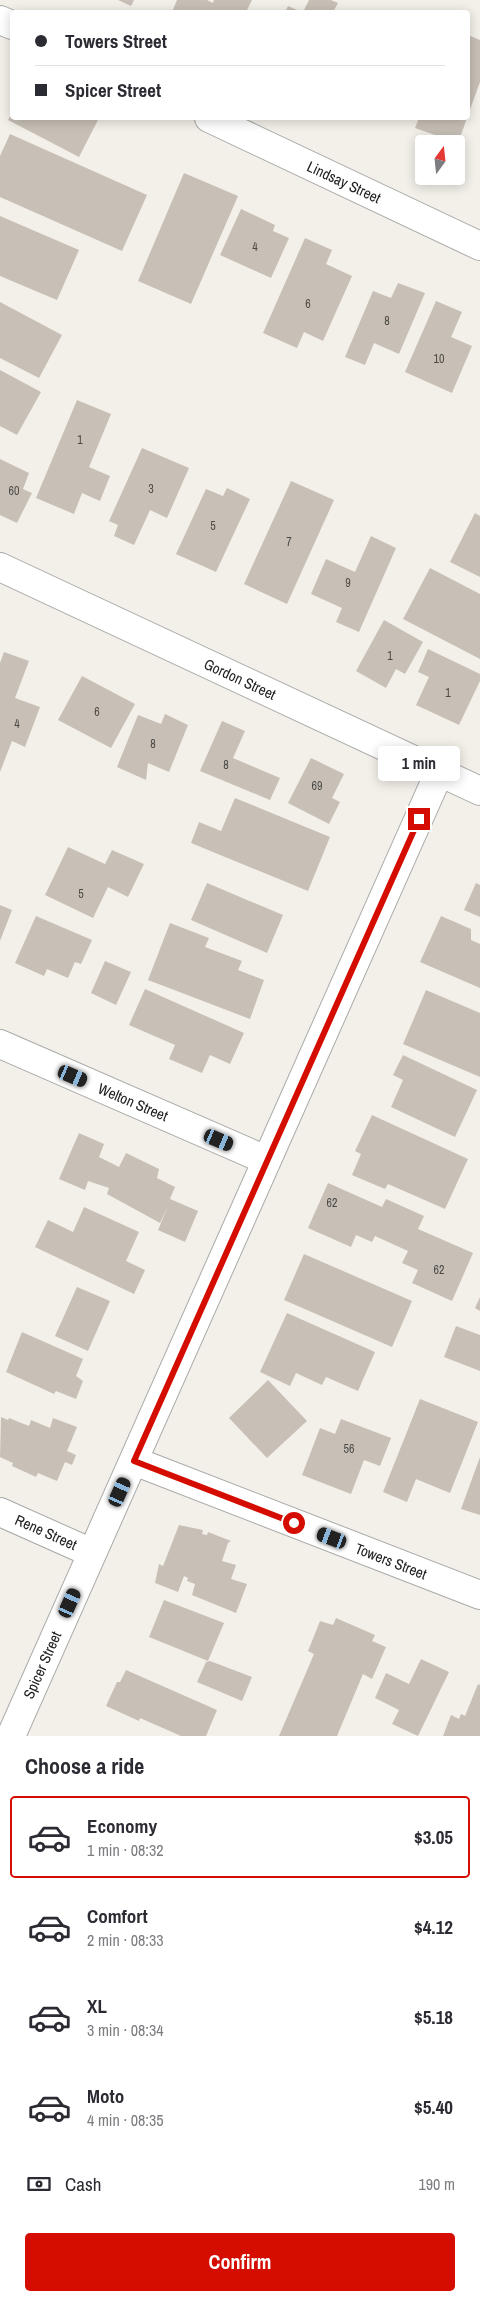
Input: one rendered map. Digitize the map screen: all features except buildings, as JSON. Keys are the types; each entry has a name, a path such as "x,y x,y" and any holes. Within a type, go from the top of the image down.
{"street":[{"name":"Lindsay Street","path":"213,120 480,246"},
{"name":"Gordon Street","path":"0,567 480,791"},
{"name":"Spicer Street","path":"11,1736 439,772"},
{"name":"Welton Street","path":"0,1044 266,1160"},
{"name":"Towers Street","path":"134,1461 480,1595"},
{"name":"Rene Street","path":"0,1512 92,1553"}],"route":[{"path":"294,1523 134,1461 419,819"}]}
